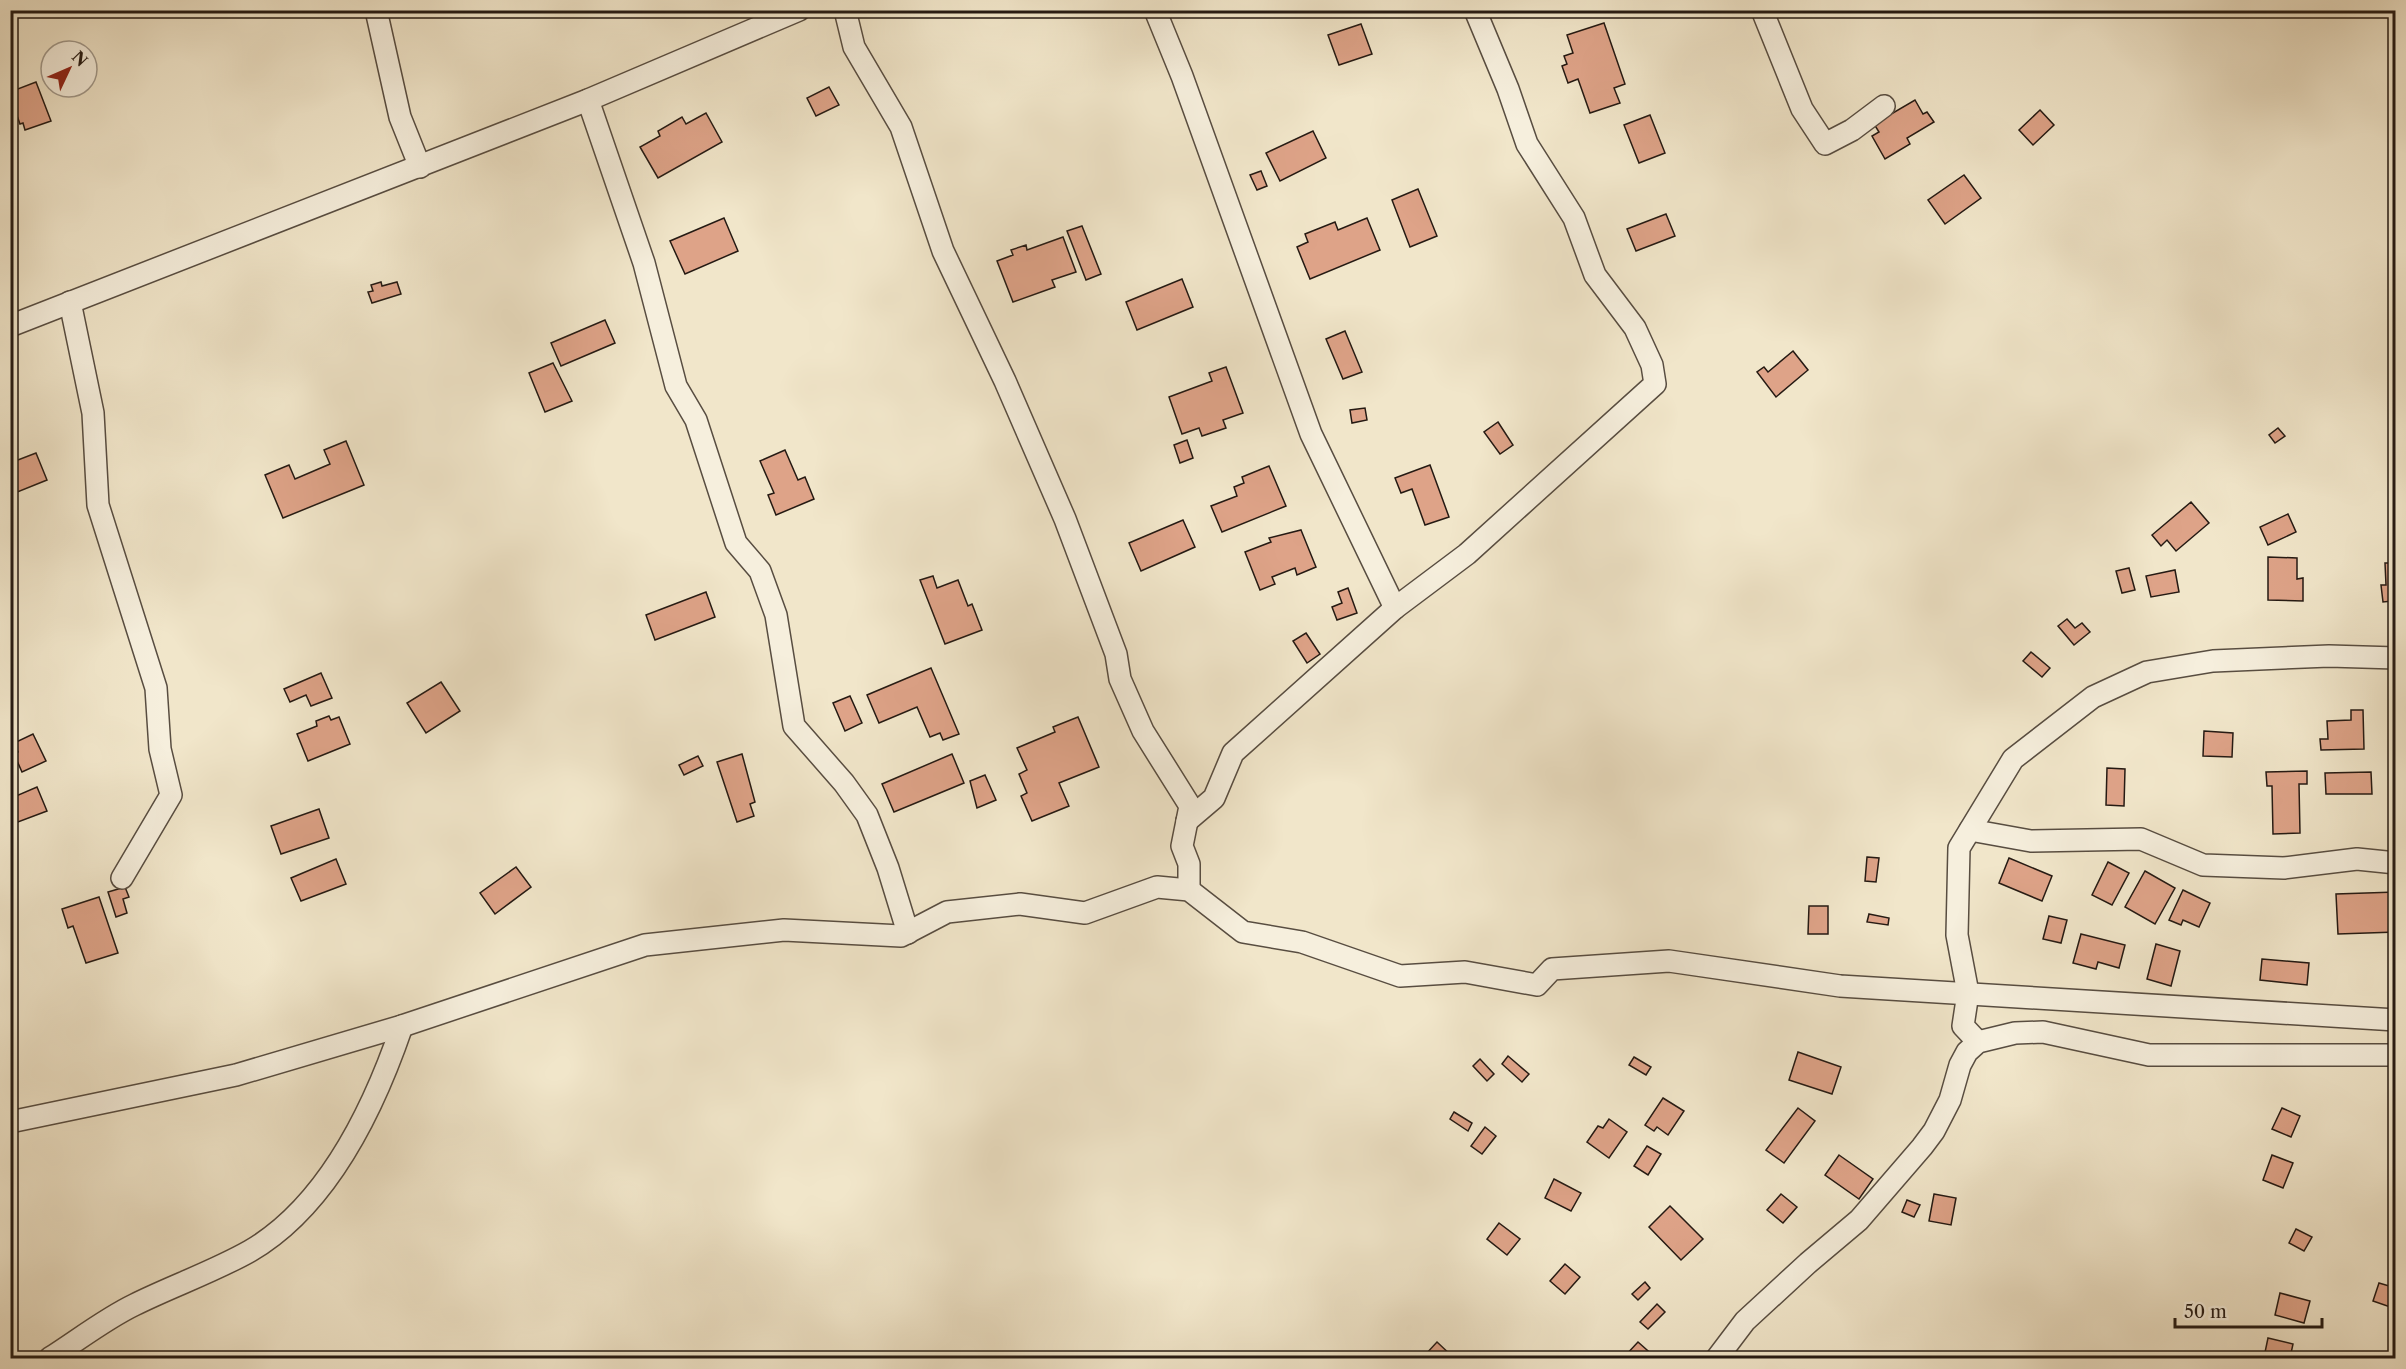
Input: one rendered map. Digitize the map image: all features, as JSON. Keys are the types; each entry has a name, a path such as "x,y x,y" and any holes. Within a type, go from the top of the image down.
{"street":[{"path":"376,10 400,117 420,167"},
{"path":"10,326 588,100 799,10"},
{"path":"845,10 854,47 901,127 943,251 1005,381 1065,519 1116,654 1120,679 1143,731 1190,806 1182,846 1189,864 1189,890"},
{"path":"1155,10 1182,76 1311,434 1395,608"},
{"path":"1187,821 1214,798 1233,753 1395,608 1467,554 1655,384 1652,365 1635,328 1595,274 1574,218 1527,144 1508,89 1475,10"},
{"path":"1762,10 1802,109 1826,144 1852,130 1884,105"},
{"path":"588,100 644,264 676,386 696,420 736,543 760,571 776,615 794,726 844,783 867,815 888,868 908,933"},
{"path":"70,302 93,413 98,505 156,688 160,749 171,795 122,878"},
{"path":"1978,1042 1963,1026 1968,993 1957,935 1959,848 2013,759 2093,697 2147,672 2213,661 2329,656 2396,658"},
{"path":"1970,830 2031,841 2141,839 2202,865 2284,868 2357,859 2396,863"},
{"path":"10,1122 236,1075 402,1026 645,945 784,930 901,936 947,912 1020,904 1084,913 1157,887 1189,890 1243,932 1302,942 1401,976 1465,972 1537,985 1552,969 1669,961 1840,986 2396,1020"},
{"path":"50,1359 131,1306 250,1251 302,1210 342,1155 386,1073 402,1026"},
{"path":"1717,1359 1745,1321 1859,1220 1922,1148 1950,1100 1960,1065 1967,1052 1978,1042 2015,1033 2043,1032 2149,1055 2396,1055"}],"building":[{"path":"1604,23 1625,84 1614,88 1620,103 1590,113 1578,79 1568,83 1562,66 1567,64 1564,56 1573,53 1567,35"},
{"path":"1361,24 1372,54 1339,65 1328,35"},
{"path":"36,82 39,99 43,99 51,121 25,130 23,123 20,124 10,96 17,93 15,90"},
{"path":"829,87 839,105 816,116 807,98"},
{"path":"1915,100 1923,114 1927,112 1934,122 1907,138 1910,144 1885,159 1872,136 1879,132 1874,124 1891,110 1893,113"},
{"path":"2040,110 2054,125 2033,145 2019,130"},
{"path":"706,113 722,142 658,178 640,147 660,136 658,131 682,117 686,124"},
{"path":"1650,115 1665,153 1639,163 1624,125"},
{"path":"1313,131 1326,158 1280,181 1266,153"},
{"path":"1261,171 1267,186 1257,190 1250,175"},
{"path":"1964,175 1981,198 1945,224 1928,200"},
{"path":"1418,189 1437,236 1410,247 1392,200"},
{"path":"1666,214 1675,236 1636,251 1627,229"},
{"path":"724,218 738,251 685,274 670,241"},
{"path":"1367,218 1380,250 1310,279 1297,247 1308,242 1305,234 1335,222 1338,230"},
{"path":"1082,226 1101,274 1086,280 1067,231"},
{"path":"1063,237 1076,272 1052,280 1055,287 1013,302 997,261 1013,255 1011,250 1026,245 1027,250"},
{"path":"1182,279 1193,307 1137,330 1126,302"},
{"path":"381,282 382,286 397,282 401,294 372,303 368,292 373,291 371,285"},
{"path":"605,320 615,343 561,366 551,343"},
{"path":"1345,331 1362,372 1343,379 1326,339"},
{"path":"1793,351 1808,370 1776,397 1757,372 1764,367 1768,372"},
{"path":"553,363 572,401 545,412 529,373"},
{"path":"1226,367 1243,413 1223,420 1226,428 1202,436 1199,428 1182,434 1169,397 1212,381 1209,373"},
{"path":"1365,408 1367,420 1352,423 1350,410"},
{"path":"1498,422 1513,445 1500,454 1484,432"},
{"path":"2278,428 2285,436 2275,443 2269,435"},
{"path":"1187,440 1193,458 1180,463 1174,445"},
{"path":"346,441 364,485 283,518 265,475 289,465 295,479 330,464 324,450"},
{"path":"785,450 798,480 805,477 814,499 776,515 768,495 774,493 760,461"},
{"path":"36,453 47,480 10,495 10,463"},
{"path":"1430,465 1449,517 1425,525 1412,489 1401,493 1395,478"},
{"path":"1269,466 1286,506 1222,532 1211,506 1237,496 1234,487 1244,483 1242,477"},
{"path":"2191,502 2209,523 2176,551 2167,540 2161,546 2152,535"},
{"path":"2288,514 2296,532 2268,545 2260,527"},
{"path":"1183,520 1195,547 1141,571 1129,543"},
{"path":"1301,530 1316,567 1297,575 1295,568 1272,577 1275,584 1260,590 1245,552 1271,542 1269,538"},
{"path":"2268,557 2297,558 2297,579 2303,578 2303,601 2268,600"},
{"path":"2385,563 2396,563 2396,617 2392,618 2392,601 2383,602 2381,585 2386,585"},
{"path":"2129,568 2135,590 2122,593 2116,571"},
{"path":"2175,570 2179,592 2151,597 2146,576"},
{"path":"933,576 937,588 958,580 968,606 972,604 982,630 945,644 920,580"},
{"path":"1348,588 1357,613 1337,620 1332,607 1342,603 1338,592"},
{"path":"706,592 715,617 655,640 646,615"},
{"path":"2067,619 2075,628 2082,623 2090,632 2074,645 2058,626"},
{"path":"1306,633 1320,654 1307,663 1293,641"},
{"path":"2031,652 2050,668 2042,677 2023,661"},
{"path":"931,668 959,734 943,740 940,733 930,737 917,707 879,723 867,695"},
{"path":"321,673 332,698 311,706 306,695 290,702 284,689"},
{"path":"441,682 460,711 426,733 407,703"},
{"path":"850,696 862,723 845,731 833,703"},
{"path":"2351,710 2363,710 2364,749 2321,750 2320,739 2328,739 2327,721 2351,720"},
{"path":"329,716 331,720 339,717 350,744 308,761 297,734 317,726 316,721"},
{"path":"1078,717 1099,767 1059,783 1069,806 1032,821 1021,796 1027,793 1019,774 1027,770 1017,748 1055,732 1053,727"},
{"path":"2204,731 2233,733 2232,757 2203,756"},
{"path":"33,734 46,761 22,772 14,754 18,752 14,743"},
{"path":"742,754 755,802 750,804 754,816 737,822 717,762"},
{"path":"952,754 964,783 894,812 882,784"},
{"path":"698,756 703,766 684,775 679,765"},
{"path":"2107,768 2125,769 2124,806 2106,805"},
{"path":"2307,771 2307,784 2299,784 2300,833 2273,834 2272,786 2267,786 2266,772"},
{"path":"2371,772 2372,794 2326,794 2325,773"},
{"path":"985,775 996,800 977,808 970,781"},
{"path":"37,787 47,811 10,825 10,794 14,797"},
{"path":"319,809 329,838 281,854 271,826"},
{"path":"1867,857 1879,858 1876,882 1865,881"},
{"path":"2009,858 2052,876 2042,901 1999,883"},
{"path":"336,859 346,884 301,901 291,878"},
{"path":"2108,862 2129,873 2112,905 2092,895"},
{"path":"516,867 531,887 495,914 480,893"},
{"path":"2145,871 2175,888 2155,924 2125,907"},
{"path":"125,887 129,897 123,899 127,913 116,917 108,892"},
{"path":"2183,890 2210,903 2199,927 2183,920 2181,925 2169,920"},
{"path":"2396,892 2396,932 2338,934 2336,894"},
{"path":"99,897 118,953 86,963 73,926 68,928 62,909"},
{"path":"1809,906 1828,906 1828,934 1808,934"},
{"path":"1869,914 1889,918 1888,925 1867,922"},
{"path":"2049,916 2067,920 2061,943 2043,939"},
{"path":"2081,934 2125,945 2119,968 2098,962 2096,969 2073,963"},
{"path":"2156,944 2180,951 2171,986 2147,979"},
{"path":"2262,959 2309,963 2307,985 2260,980"},
{"path":"1798,1052 1841,1067 1832,1094 1789,1080"},
{"path":"1508,1056 1529,1074 1522,1082 1502,1064"},
{"path":"1634,1057 1651,1067 1646,1075 1629,1065"},
{"path":"1480,1059 1494,1074 1487,1081 1473,1066"},
{"path":"1663,1098 1684,1111 1668,1135 1657,1127 1654,1131 1645,1125"},
{"path":"1798,1108 1815,1121 1784,1163 1766,1150"},
{"path":"2282,1108 2300,1116 2291,1137 2272,1129"},
{"path":"1454,1112 1472,1123 1468,1131 1450,1119"},
{"path":"1609,1119 1627,1132 1609,1158 1587,1142 1598,1126 1603,1128"},
{"path":"1485,1127 1496,1136 1482,1154 1471,1146"},
{"path":"1647,1146 1661,1154 1648,1175 1634,1166"},
{"path":"1839,1155 1873,1179 1859,1199 1825,1175"},
{"path":"2272,1155 2293,1163 2283,1188 2263,1180"},
{"path":"1554,1179 1581,1193 1571,1211 1545,1198"},
{"path":"1781,1194 1797,1207 1783,1223 1767,1210"},
{"path":"1934,1194 1956,1198 1951,1225 1929,1221"},
{"path":"1907,1200 1920,1205 1914,1217 1902,1212"},
{"path":"1670,1206 1703,1239 1681,1260 1649,1227"},
{"path":"1499,1223 1520,1239 1507,1255 1487,1239"},
{"path":"2296,1229 2312,1237 2304,1251 2289,1243"},
{"path":"1565,1264 1580,1277 1565,1294 1550,1281"},
{"path":"1645,1282 1650,1288 1638,1300 1632,1294"},
{"path":"2379,1283 2396,1288 2396,1309 2373,1301"},
{"path":"2280,1293 2310,1301 2304,1323 2275,1315"},
{"path":"1657,1304 1665,1312 1648,1329 1640,1322"},
{"path":"2268,1338 2293,1344 2290,1358 2264,1357"},
{"path":"1437,1342 1454,1358 1428,1358 1425,1355"},
{"path":"1638,1342 1656,1358 1624,1357"},
{"path":"1871,1352 1890,1353 1890,1358 1871,1358"}]}
